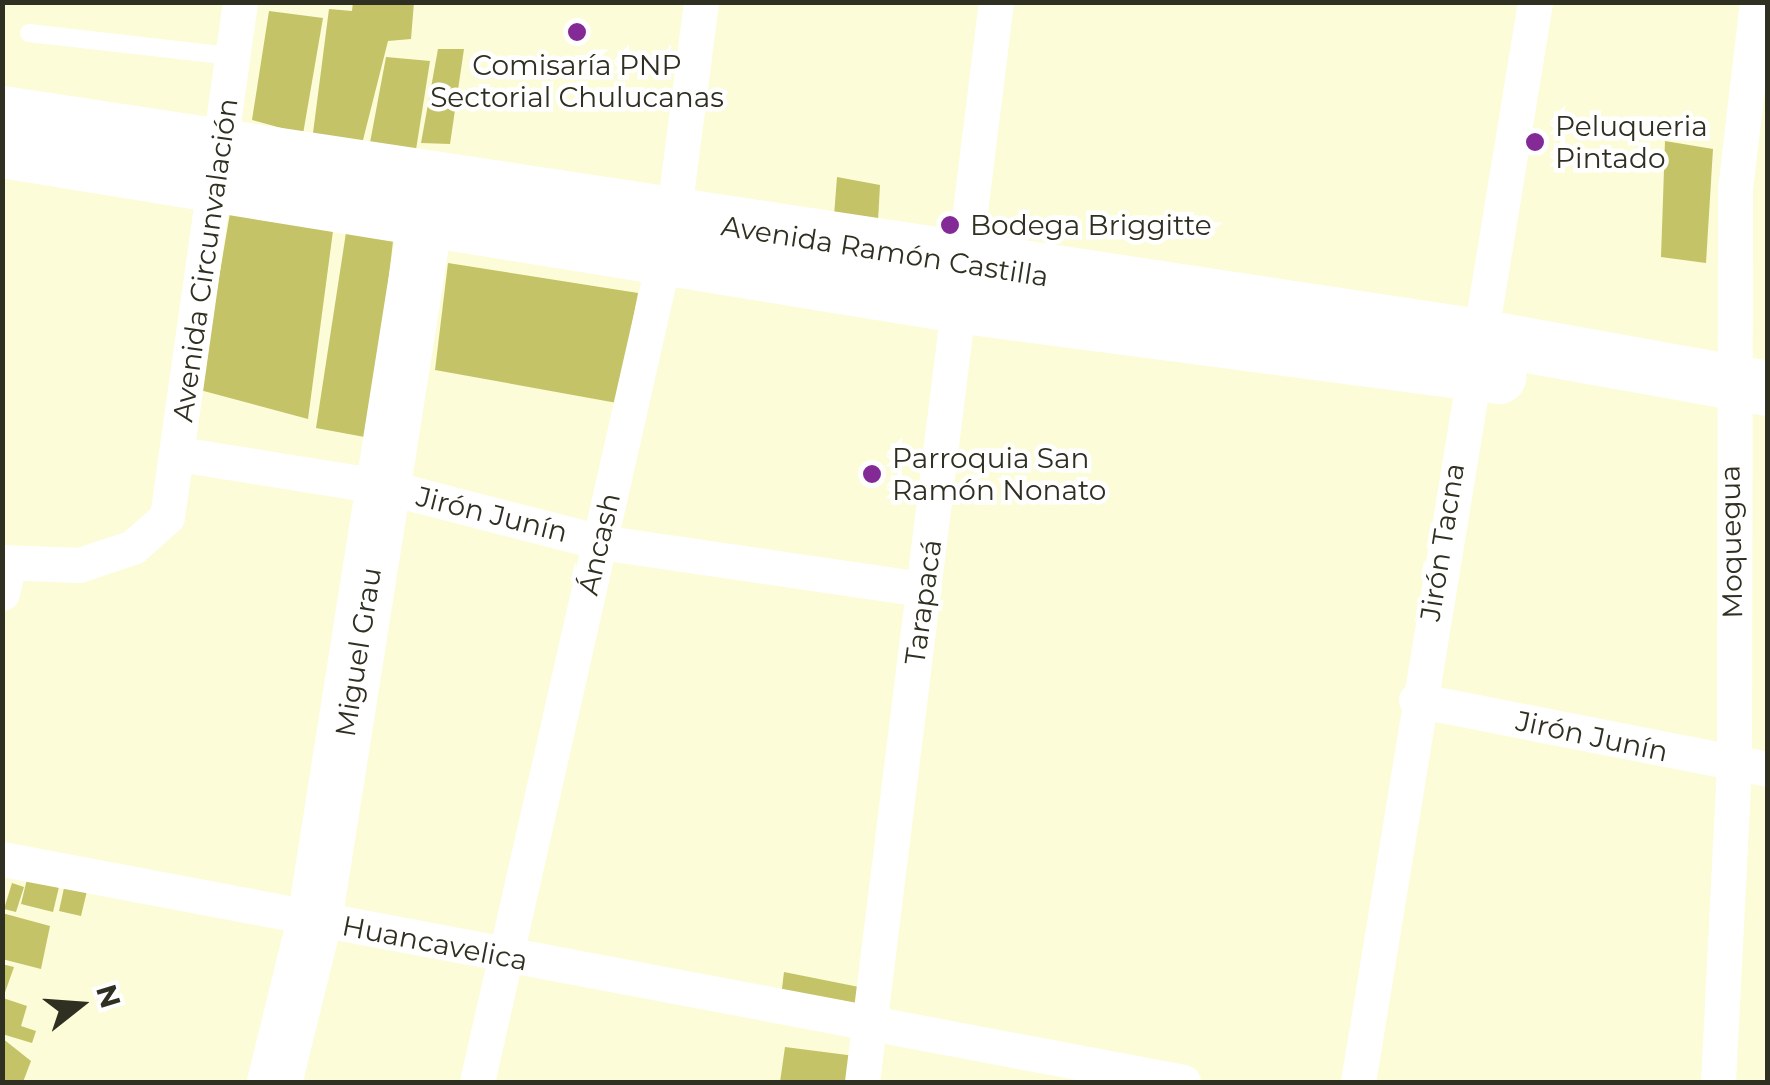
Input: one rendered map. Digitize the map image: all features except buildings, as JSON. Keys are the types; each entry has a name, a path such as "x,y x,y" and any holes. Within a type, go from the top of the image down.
{"main road":[{"name":"Avenida Ramón Castilla","path":"2,113 217,169"},
{"name":"Avenida Ramón Castilla","path":"2,150 217,169 426,198 963,284 1474,354 1748,402"},
{"name":"Miguel Grau","path":"274,1082 314,920 386,487 426,198"}],"street":[{"name":"Avenida Circunvalación","path":"5,572 79,565 134,547 167,517 240,2"},
{"name":"Áncash","path":"477,1082 501,955 669,237 701,2"},
{"name":"Tarapacá","path":"862,1082 996,2"},
{"name":"Jirón Tacna","path":"1358,1082 1416,700 1535,2"},
{"name":"Moquegua","path":"1718,1082 1751,767 1748,402 1734,189 1757,2"},
{"name":"Jirón Junín","path":"178,454 386,487 600,542 924,590"},
{"name":"Jirón Junín","path":"1416,700 1751,767"},
{"name":"Huancavelica","path":"2,859 868,1027 1182,1082"}],"lane":[{"path":"29,32 232,56"}],"place":[{"name":"Comisaría PNP Sectorial Chulucanas","path":"577,32"},
{"name":"Peluqueria Pintado","path":"1535,142"},
{"name":"Bodega Briggitte","path":"950,225"},
{"name":"Parroquia San Ramón Nonato","path":"872,474"}]}
